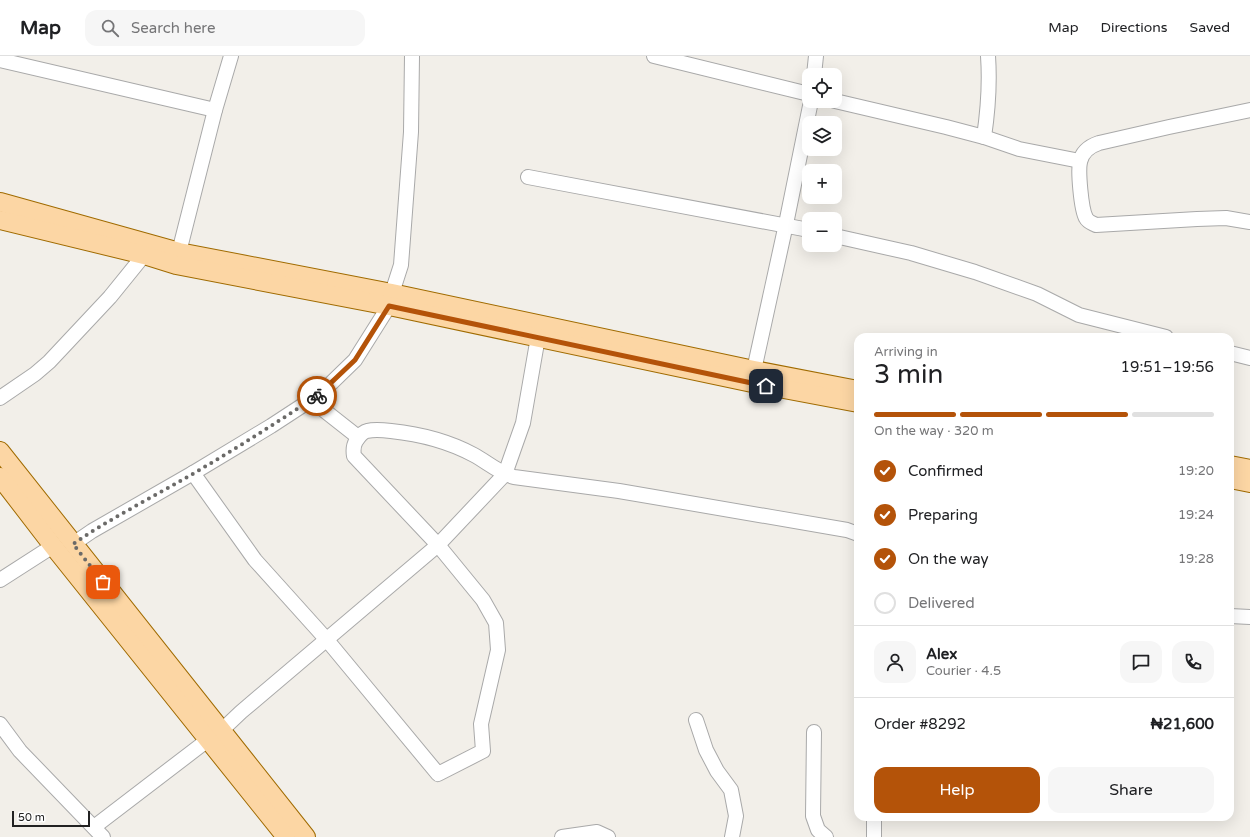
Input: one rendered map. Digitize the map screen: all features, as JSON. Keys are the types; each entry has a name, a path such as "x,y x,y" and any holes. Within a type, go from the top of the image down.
{"main road":[{"path":"0,202 179,252 282,273 391,299 538,337 752,383 854,402"},
{"path":"0,220 144,255 176,265 279,286 391,299 854,389"},
{"path":"0,451 73,544 147,650"},
{"path":"1234,466 1250,469"},
{"path":"0,477 53,546 147,650 215,735 306,837"},
{"path":"1234,480 1250,483"},
{"path":"215,735 286,837"}],"street":[{"path":"179,252 215,110 231,56"},
{"path":"73,544 193,473 311,400 320,394 355,360 391,299 401,265 411,132 412,56"},
{"path":"654,56 802,92"},
{"path":"815,68 816,56"},
{"path":"984,137 988,109 988,56"},
{"path":"0,60 215,110"},
{"path":"842,102 984,137 1019,149 1080,161"},
{"path":"754,370 810,108"},
{"path":"1250,110 1169,126 1099,143 1091,146 1085,152 1080,161 1080,179 1084,212 1086,219 1096,225 1226,218 1250,222"},
{"path":"528,176 802,228"},
{"path":"842,238 911,253 974,272 1037,294 1078,315 1150,333"},
{"path":"0,398 36,374 50,362 110,297 144,255"},
{"path":"0,724 20,751 99,832 438,545 505,474 523,424 538,337"},
{"path":"1234,354 1250,358"},
{"path":"311,400 358,437"},
{"path":"193,473 255,560 326,640 438,774 483,751 481,724 498,650 496,623 483,600 438,545 354,456 353,450 358,437 366,431 377,430 415,434 443,442 474,455 505,474 524,479 619,491 724,508 847,530 854,533"},
{"path":"0,580 53,546"},
{"path":"1234,616 1250,617"},
{"path":"696,720 706,750 717,771 731,790 736,816 732,837"},
{"path":"814,732 813,816 818,830 826,837"},
{"path":"874,821 874,837"},
{"path":"562,837 597,832 608,837"}],"way so far":[{"path":"103,582 73,544 271,426 317,396"}],"route":[{"path":"317,396 355,360 389,306 766,386"}]}
